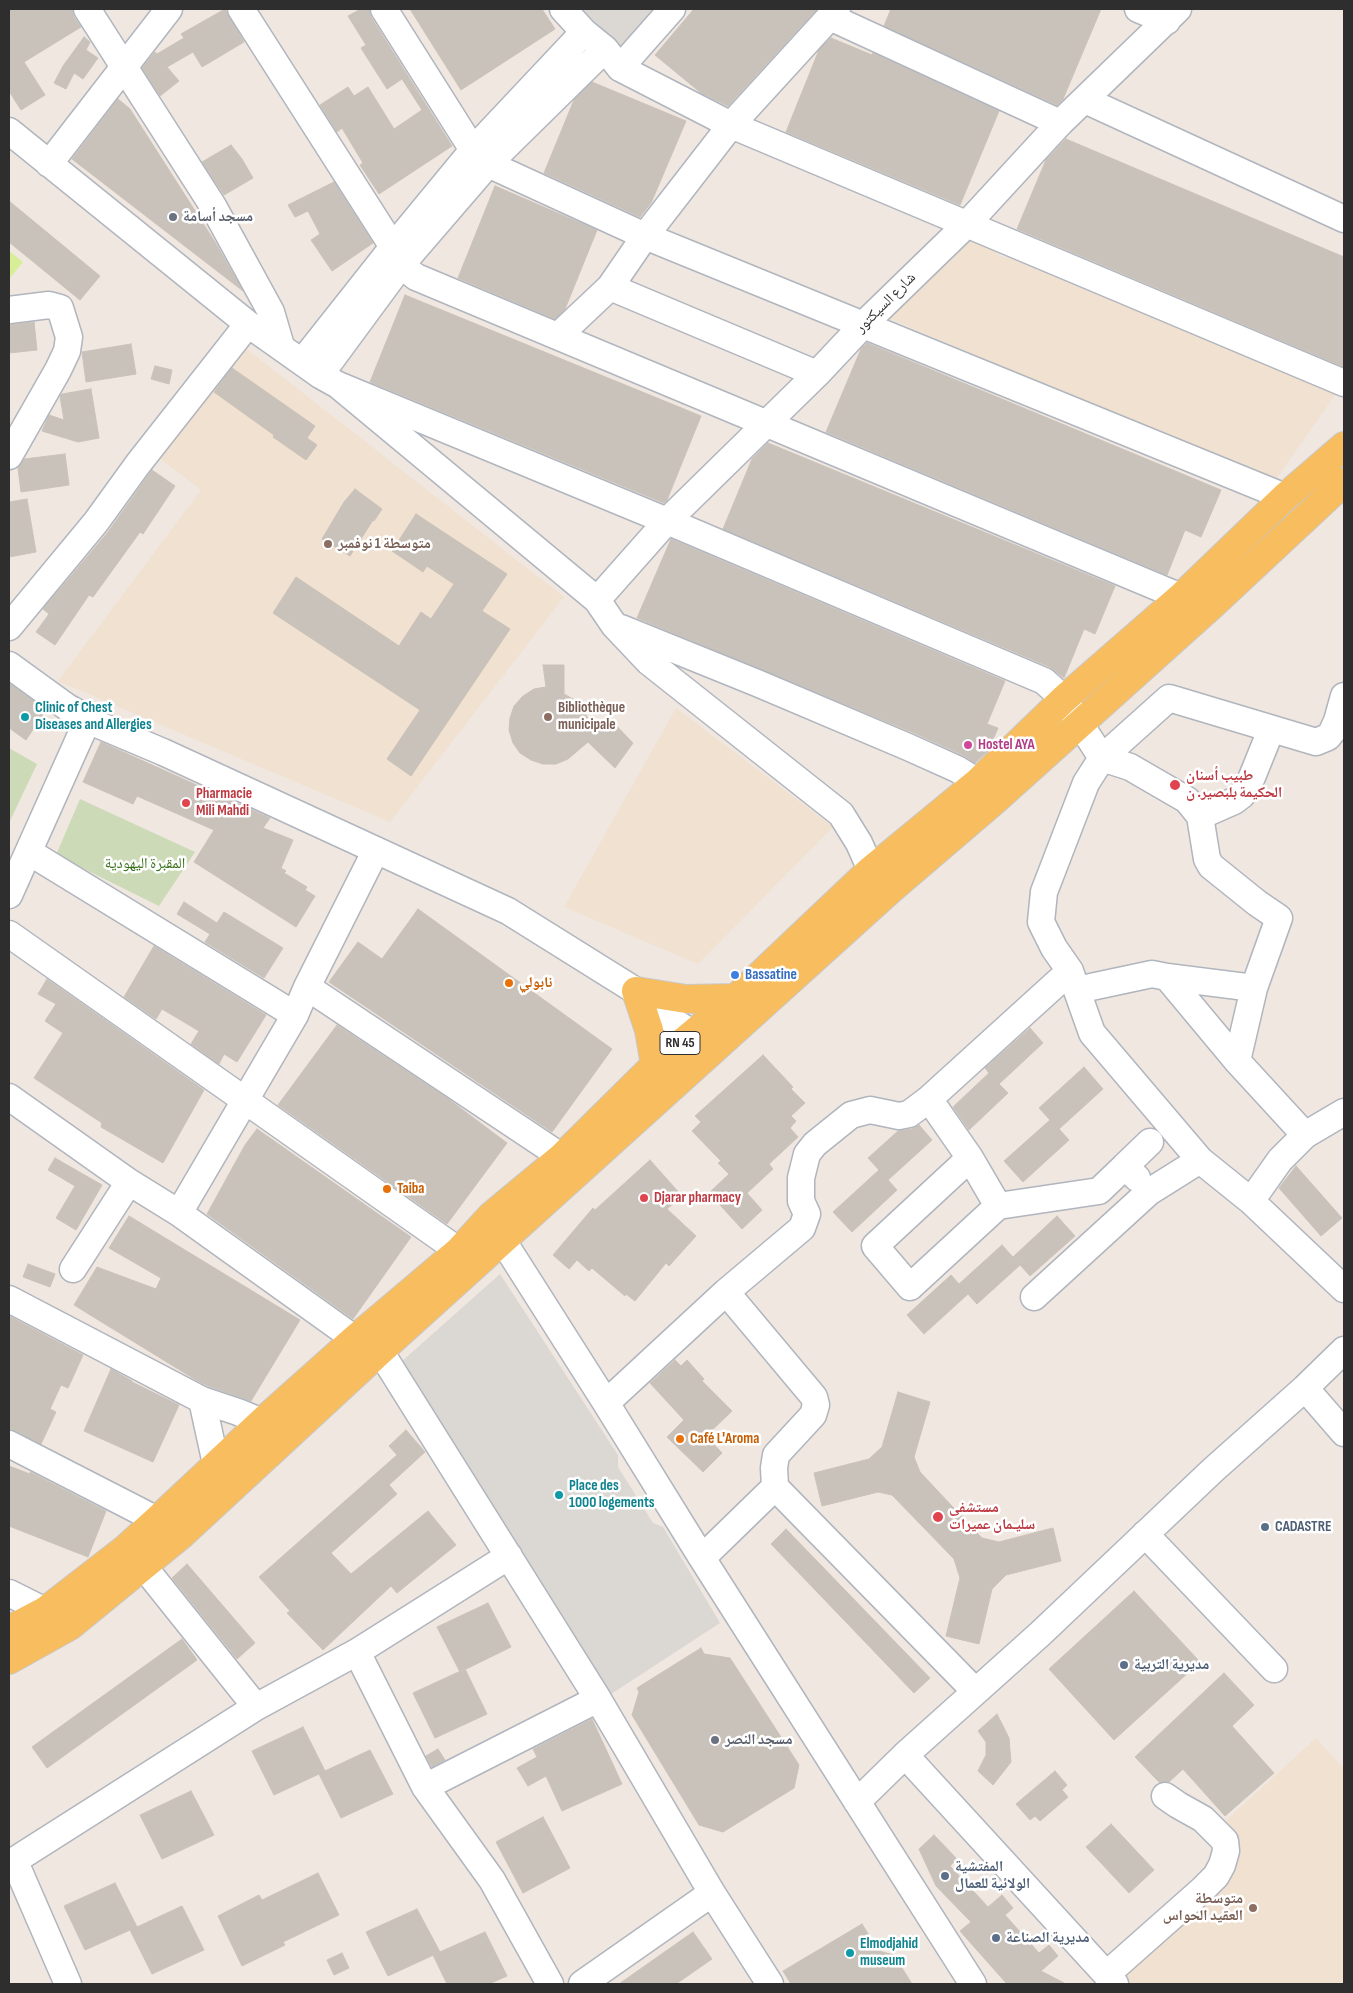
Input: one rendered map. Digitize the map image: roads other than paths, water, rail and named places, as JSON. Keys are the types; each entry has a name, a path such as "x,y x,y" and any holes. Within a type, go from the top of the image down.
{"main road":[{"name":"RN 45","path":"9,1660 70,1626 144,1567 713,1052 891,889 987,791 1064,699 1181,597 1286,497 1344,446"},
{"name":"RN 45","path":"9,1630 44,1611 124,1549 157,1520 355,1338 459,1251 486,1220 562,1157 655,1065 736,998 871,870 987,791 1080,723 1344,482"},
{"path":"655,1065 649,1030 636,991 673,998 710,1000 736,998"}],"street":[{"path":"87,9 213,206 271,312 281,346"},
{"path":"49,164 169,9"},
{"path":"241,9 397,256 416,277 1181,597"},
{"path":"384,9 481,157 645,236 1286,497"},
{"path":"563,9 584,32 613,58 731,125 1344,384"},
{"path":"481,157 613,58 672,9"},
{"path":"1138,9 1172,15"},
{"path":"558,336 610,287 645,236 731,125 833,13 1060,123"},
{"name":"شارع السيكتور","path":"597,600 667,521 967,224 1060,123 1172,15"},
{"path":"320,374 397,256 584,32"},
{"path":"1085,100 1344,219"},
{"path":"9,131 248,324 320,374 597,600 614,625 649,662 841,814 859,843 871,870 891,889"},
{"path":"610,287 817,374"},
{"path":"9,310 49,305 60,308 68,337 67,351 58,370 9,456"},
{"path":"9,627 96,522 138,464 248,324"},
{"path":"320,374 1044,681 1064,699 1102,758 1130,767 1187,800 1200,816 1207,858 1211,866 1279,918 1254,988 1237,1060"},
{"path":"614,625 908,747 957,769 987,791"},
{"path":"9,665 67,707 88,719 508,911 636,991 676,1023 692,1033 713,1052"},
{"path":"1344,696 1337,721 1328,737 1324,740 1310,741 1169,698 1102,758 1080,794 1044,892 1041,922 1073,980 1092,1034 1200,1160 1250,1201 1344,1289"},
{"path":"9,894 88,719"},
{"path":"1200,816 1234,801 1242,795 1252,777 1271,730"},
{"path":"179,1213 294,1015 306,987 376,850"},
{"path":"29,852 294,1015"},
{"path":"9,934 246,1099 459,1251"},
{"path":"606,1403 726,1292 802,1228 807,1214 801,1201 801,1178 807,1154 815,1144 851,1115 870,1110 899,1116 909,1114 1073,980 1152,974 1254,988"},
{"path":"1167,977 1237,1060 1305,1135"},
{"path":"306,987 562,1157"},
{"path":"9,1097 129,1182 179,1213 355,1338 380,1352 598,1699 712,1894 770,1984"},
{"path":"929,1099 970,1158 998,1206"},
{"path":"1250,1201 1280,1160 1305,1135 1344,1112"},
{"path":"970,1158 875,1246 910,1287 998,1206 1098,1191 1150,1142"},
{"path":"1034,1297 1149,1192 1200,1160"},
{"path":"1125,1166 1149,1192"},
{"path":"73,1269 129,1182"},
{"path":"486,1220 503,1242 606,1403 702,1558 973,1984"},
{"path":"726,1292 814,1397 816,1405 813,1415 776,1455 774,1468 775,1487 975,1691"},
{"path":"9,1299 202,1400 262,1422 280,1444"},
{"path":"857,1802 905,1755 1040,1634 1344,1350"},
{"path":"1305,1388 1344,1433"},
{"path":"202,1400 216,1464 233,1486"},
{"path":"9,1444 157,1520"},
{"path":"702,1558 775,1487"},
{"path":"1145,1534 1274,1669"},
{"path":"68,1984 12,1863 256,1707 357,1652 509,1556"},
{"path":"144,1567 256,1707"},
{"path":"9,1593 44,1611"},
{"path":"357,1652 426,1787 492,1880 550,1984"},
{"path":"426,1787 598,1699"},
{"path":"905,1755 1111,1979 1216,1876 1222,1865 1226,1851 1225,1841 1203,1819 1166,1796"},
{"path":"582,1984 712,1894"}],"place":[{"name":"مسجد أسامة","path":"173,217"},
{"name":"متوسطة 1 نوفمبر","path":"328,544"},
{"name":"Clinic of Chest Diseases and Allergies","path":"25,717"},
{"name":"Bibliothèque municipale","path":"548,717"},
{"name":"Hostel AYA","path":"968,745"},
{"name":"طبيب أسنان الحكيمة بلبصير. ن","path":"1175,785"},
{"name":"Pharmacie Mili Mahdi","path":"186,803"},
{"name":"Bassatine","path":"735,975"},
{"name":"نابولي","path":"509,983"},
{"name":"Taiba","path":"387,1189"},
{"name":"Djarar pharmacy","path":"644,1198"},
{"name":"Café L'Aroma","path":"680,1439"},
{"name":"Place des 1000 logements","path":"559,1495"},
{"name":"مستشفى سليـمان عميرات","path":"938,1517"},
{"name":"CADASTRE","path":"1265,1527"},
{"name":"مديرية التربية","path":"1124,1665"},
{"name":"مسجد النصر","path":"715,1740"},
{"name":"المفتشية الولائية للعمال","path":"945,1876"},
{"name":"متوسطة العقيد الحواس","path":"1253,1908"},
{"name":"مديرية الصناعة","path":"996,1938"},
{"name":"Elmodjahid museum","path":"850,1953"}],"park label":[{"name":"المقبرة اليهودية","path":"145,864"}]}
